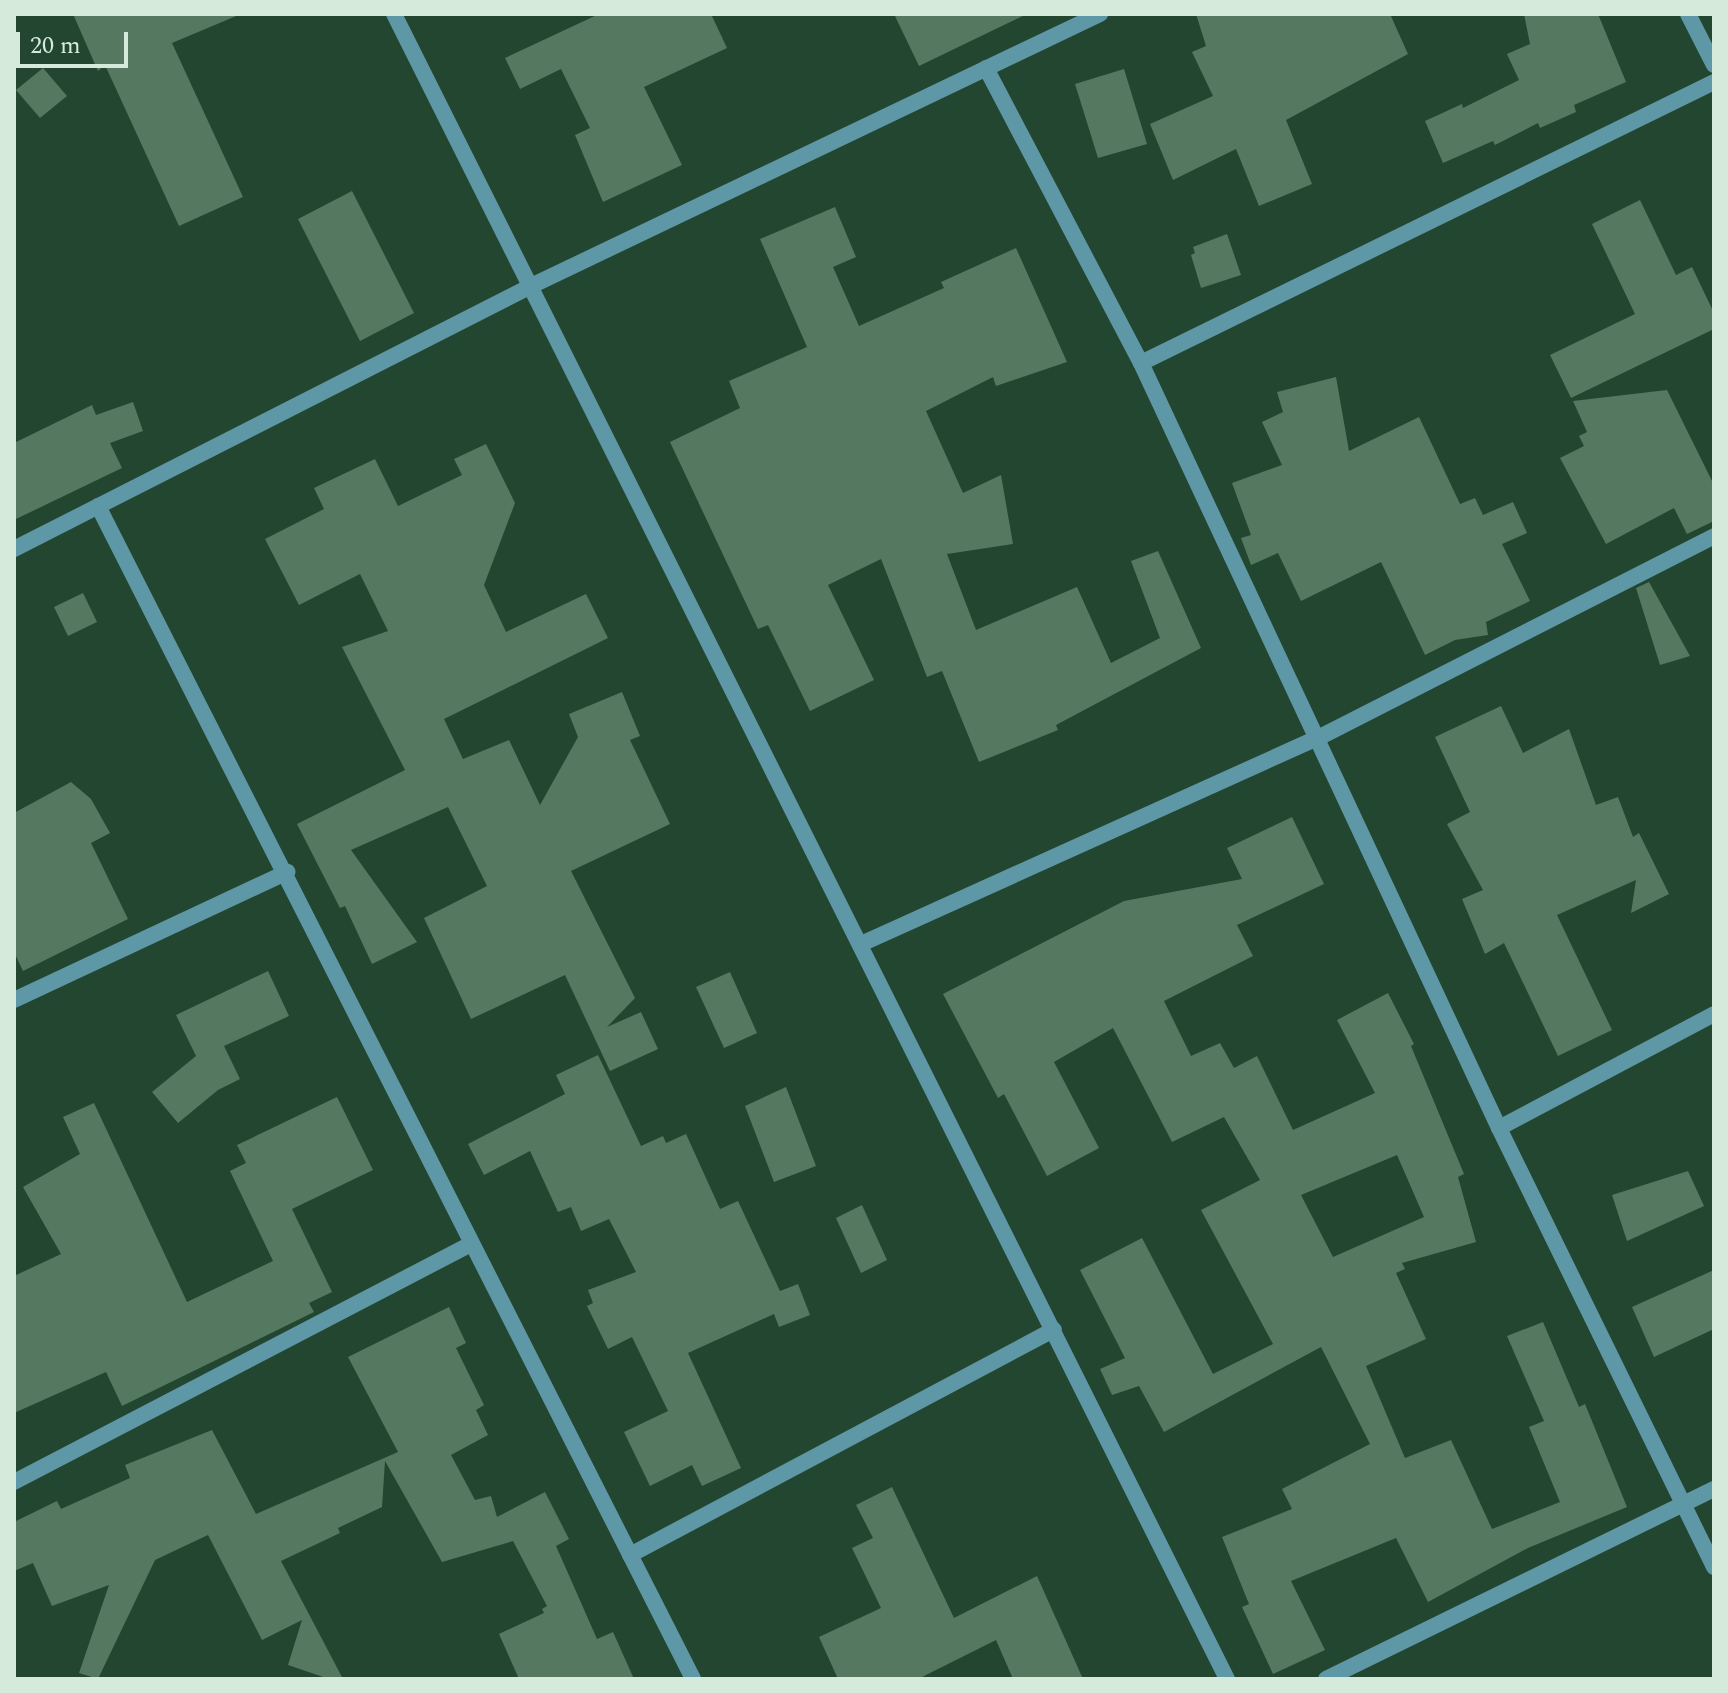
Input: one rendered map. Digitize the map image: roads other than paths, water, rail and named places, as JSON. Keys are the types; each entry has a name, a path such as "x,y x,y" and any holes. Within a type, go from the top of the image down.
{"street":[{"path":"394,14 1227,1679"},
{"path":"14,549 531,286 1100,14"},
{"path":"1688,14 1714,65"},
{"path":"986,68 1141,363 1499,1128 1714,1567"},
{"path":"1141,363 1714,82"},
{"path":"98,506 287,872 471,1244 693,1679"},
{"path":"861,944 1316,739 1714,536"},
{"path":"14,1000 287,872"},
{"path":"1499,1128 1714,1014"},
{"path":"14,1482 471,1244"},
{"path":"630,1555 1054,1330"},
{"path":"1326,1679 1714,1489"}]}
